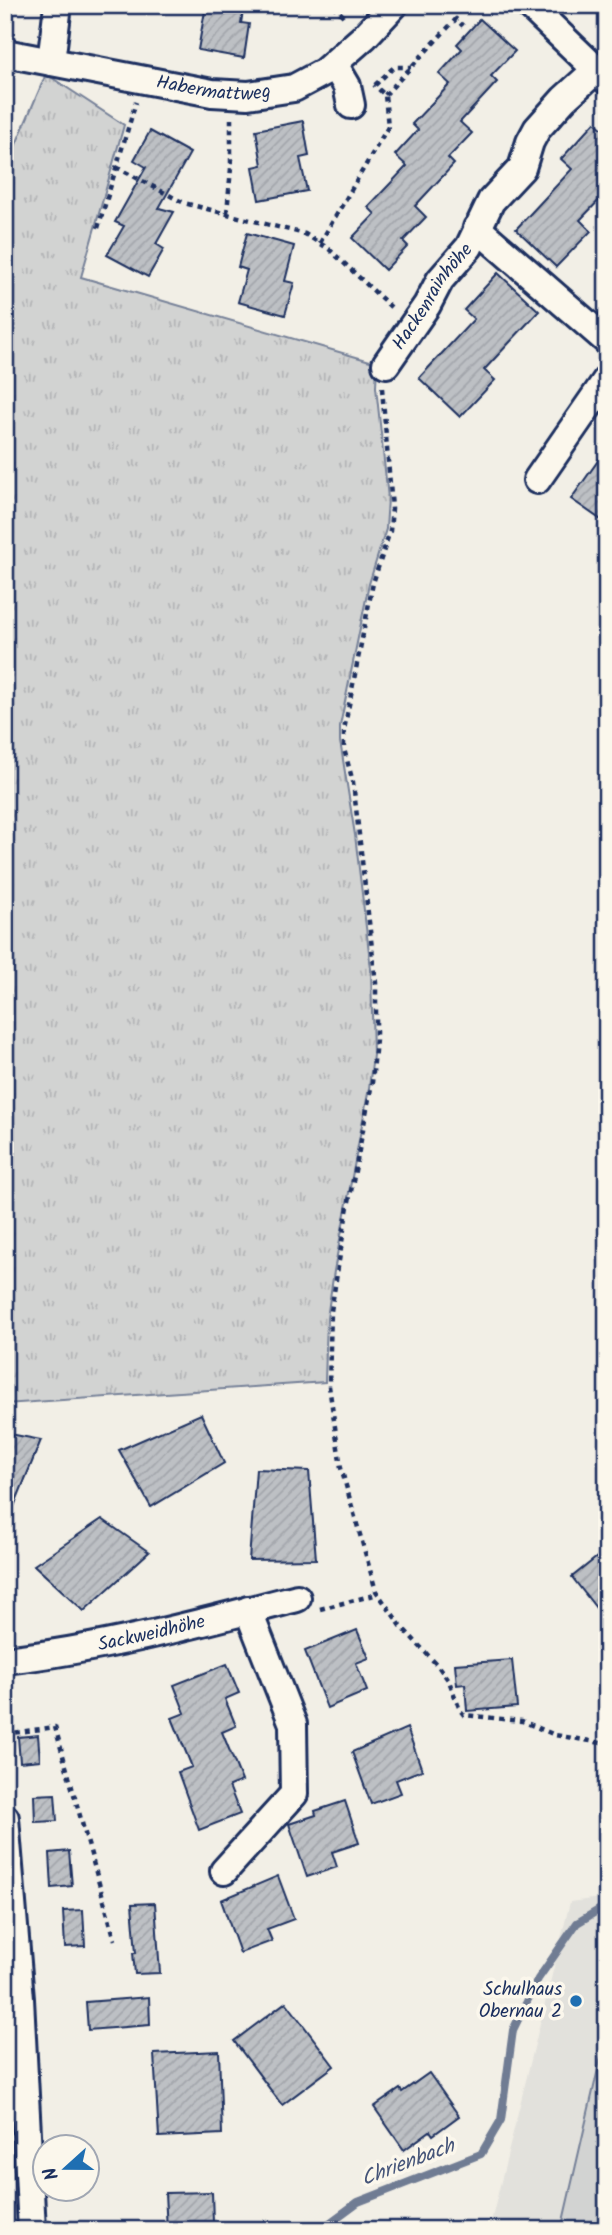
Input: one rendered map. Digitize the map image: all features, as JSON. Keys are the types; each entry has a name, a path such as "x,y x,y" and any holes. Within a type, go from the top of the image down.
{"street":[{"path":"51,62 58,5"},
{"name":"Habermattweg","path":"5,53 212,93 248,95 294,88 334,64 394,5"},
{"path":"529,5 602,75"},
{"path":"334,64 349,97"},
{"name":"Hackenrainhöhe","path":"386,364 427,305 440,280 469,247 491,201 522,169 537,129 564,99 602,75"},
{"name":"Hackenrainhöhe","path":"477,228 607,341"},
{"path":"537,480 607,379"},
{"name":"Sackweidhöhe","path":"5,1660 45,1656 147,1636 297,1598"},
{"path":"223,1871 294,1794 293,1724 248,1610"},
{"path":"5,1818 20,1999 32,2230"}],"path":[{"path":"385,95 456,19 463,26"},
{"path":"374,86 394,67 412,67"},
{"path":"98,228 141,79"},
{"path":"320,243 388,127 385,95 372,83 349,97"},
{"path":"227,213 231,168 231,94"},
{"path":"116,167 184,203 305,234 329,249 412,327"},
{"path":"386,364 382,385 392,508 390,531 373,583 344,730 344,749 353,782 372,945 376,984 376,1040 372,1083 331,1311 329,1385 341,1468 378,1594 401,1626 449,1681 464,1715 522,1721 555,1735 607,1744"},
{"path":"297,1598 302,1614 378,1594"},
{"path":"5,1734 55,1727 115,1940"}],"shaded area":[{"name":"Schulhaus Obernau 2","path":"607,1897 607,2230 489,2230 570,1902"}],"green space":[{"path":"46,74 124,125 81,277 377,363 376,387 388,498 386,529 369,584 340,726 371,969 373,1055 327,1318 325,1382 5,1404 5,170"},
{"path":"607,2030 607,2230 561,2230"}],"building":[{"path":"206,5 244,5 241,23 249,24 244,58 198,50"},
{"path":"480,19 515,51 491,76 497,82 460,122 472,133 448,158 454,164 415,206 426,217 403,241 408,246 385,270 352,238 375,214 368,207 407,166 395,155 418,130 412,124 450,84 439,74 462,49 457,44"},
{"path":"303,121 309,156 300,158 307,191 259,200 253,167 262,165 256,130"},
{"path":"595,122 607,133 607,192 580,220 591,231 556,267 516,229 572,169 561,159"},
{"path":"150,131 190,153 159,208 174,212 156,244 164,249 148,277 107,255 124,226 115,222 146,167 134,160"},
{"path":"247,233 294,246 285,281 294,283 285,315 238,302 247,270 238,267"},
{"path":"498,273 539,311 484,370 495,380 460,417 419,378 474,319 464,310"},
{"path":"607,448 607,524 571,499"},
{"path":"201,1414 224,1463 151,1507 119,1450"},
{"path":"5,1433 41,1440 6,1526 5,1526"},
{"path":"256,1469 309,1471 316,1559 249,1560"},
{"path":"102,1519 149,1552 84,1611 34,1565"},
{"path":"607,1549 607,1622 572,1577"},
{"path":"357,1630 369,1658 356,1663 367,1691 327,1708 305,1651"},
{"path":"512,1660 517,1707 467,1711 465,1684 457,1685 455,1664"},
{"path":"227,1664 239,1693 225,1699 236,1726 222,1732 242,1781 229,1786 240,1814 199,1830 178,1772 192,1767 172,1718 185,1713 174,1685"},
{"path":"407,1728 422,1770 396,1780 401,1793 371,1804 352,1752"},
{"path":"38,1735 40,1760 20,1762 18,1737"},
{"path":"55,1794 57,1821 35,1822 34,1795"},
{"path":"345,1801 359,1843 332,1852 337,1867 307,1877 289,1824 316,1815 315,1811"},
{"path":"69,1851 72,1886 52,1888 50,1853"},
{"path":"278,1876 294,1919 267,1929 272,1941 240,1953 221,1900"},
{"path":"155,1903 160,1973 135,1974 132,1904"},
{"path":"83,1910 85,1946 65,1947 63,1911"},
{"path":"149,1997 150,2025 88,2030 86,2002"},
{"path":"286,2002 334,2066 282,2105 234,2041"},
{"path":"219,2051 222,2134 159,2137 154,2054"},
{"path":"429,2073 459,2116 433,2135 430,2131 404,2150 374,2107"},
{"path":"212,2192 213,2223 206,2223 207,2230 167,2230 165,2193"}],"waterway":[{"name":"Chrienbach","path":"320,2230 358,2202 481,2154 501,2120 513,2030 538,1979 577,1923 607,1905"}],"place":[{"name":"Schulhaus Obernau 2","path":"576,2001"}]}
